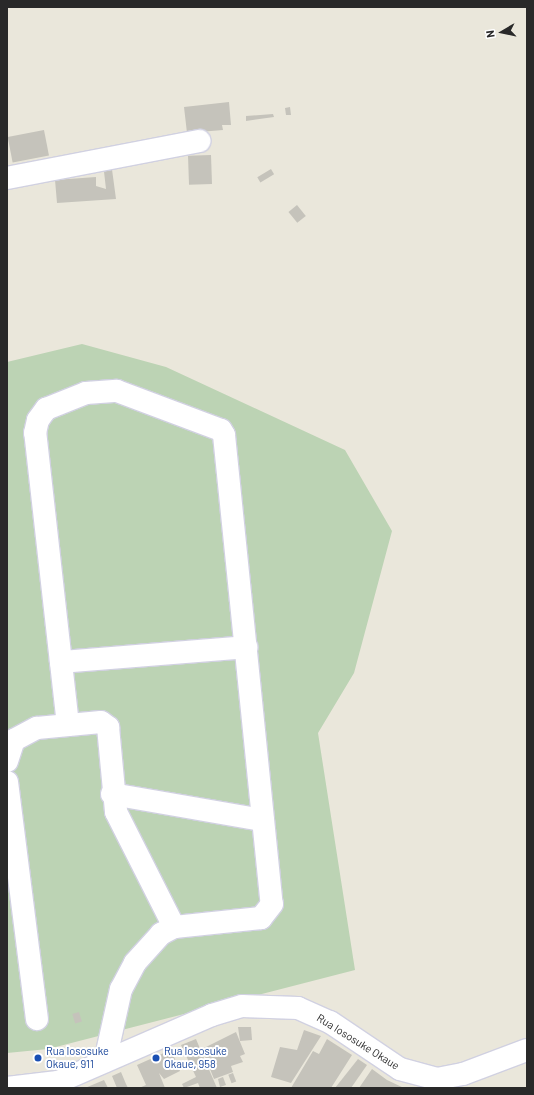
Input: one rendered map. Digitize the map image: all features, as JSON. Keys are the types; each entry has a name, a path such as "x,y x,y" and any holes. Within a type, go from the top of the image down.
{"street":[{"path":"7,178 199,141"},
{"path":"68,725 35,433 38,420 46,409 100,391 117,391 221,430 224,435 272,904 267,913 248,921 174,927 150,945 121,988 105,1061"},
{"path":"61,662 246,647"},
{"path":"7,761 14,740 38,728 101,722 108,727 112,794 126,835 174,927"},
{"path":"7,782 13,885 37,1019"},
{"path":"112,794 263,820"},
{"name":"Rua Iososuke Okaue","path":"7,1088 58,1082 212,1015 242,1006 269,1004 298,1008 330,1022 400,1069 439,1084 527,1050"}],"green space":[{"path":"82,344 166,367 345,450 392,531 354,673 318,733 355,970 48,1049 7,1053 7,362"}],"building":[{"path":"229,102 231,125 222,125 223,130 187,133 184,107"},
{"path":"290,107 291,115 286,115 285,108"},
{"path":"273,114 274,117 246,121 246,116"},
{"path":"44,130 49,156 13,163 8,137"},
{"path":"211,155 212,184 189,185 188,156"},
{"path":"111,162 116,199 57,203 55,180 96,177 96,186 106,189 103,163"},
{"path":"271,169 274,174 260,182 257,177"},
{"path":"297,205 306,216 297,223 288,212"},
{"path":"79,1012 82,1022 75,1024 72,1014"},
{"path":"238,1027 251,1027 252,1040 240,1041"},
{"path":"304,1030 321,1036 291,1083 271,1077 280,1047 297,1050"},
{"path":"236,1032 245,1054 240,1056 243,1062 231,1066 233,1072 214,1079 202,1049"},
{"path":"196,1039 217,1088 200,1088 198,1083 184,1088 182,1084 196,1077 181,1045"},
{"path":"327,1039 352,1055 331,1088 291,1088 313,1051 319,1054"},
{"path":"166,1052 172,1052 180,1071 164,1079 159,1073 165,1088 139,1088 146,1085 137,1065"},
{"path":"358,1059 367,1065 351,1088 335,1088"},
{"path":"372,1069 387,1080 404,1088 359,1088"},
{"path":"121,1072 128,1088 117,1088 112,1076"},
{"path":"233,1073 236,1081 232,1083 228,1075"},
{"path":"223,1077 226,1085 220,1087 218,1079"},
{"path":"104,1080 108,1088 85,1088"}],"place":[{"name":"Rua Iososuke Okaue, 911","path":"38,1058"},
{"name":"Rua Iososuke Okaue, 958","path":"156,1058"}]}
